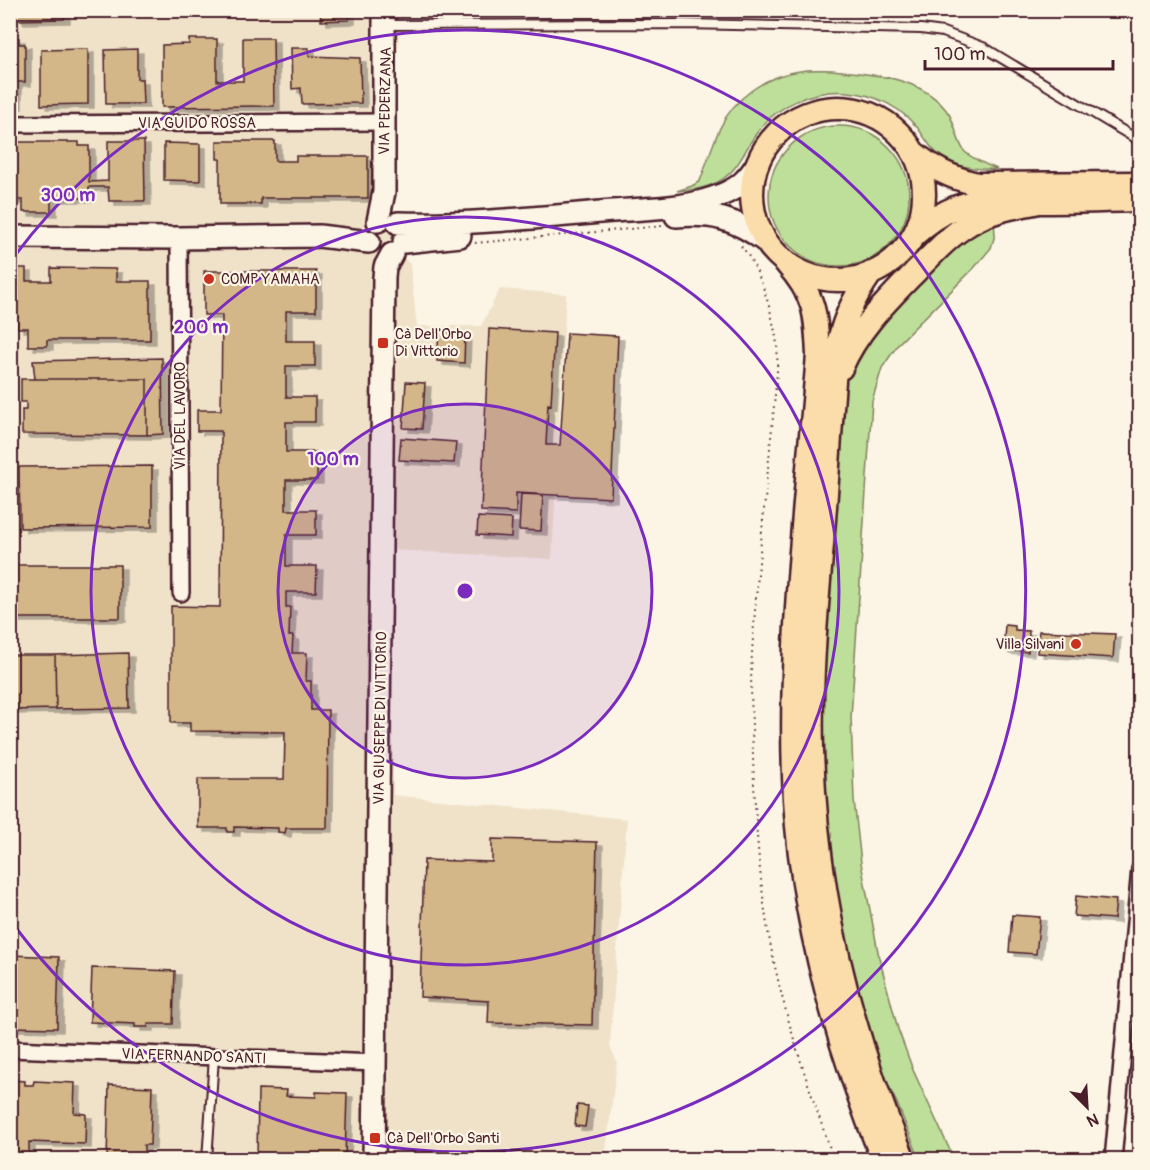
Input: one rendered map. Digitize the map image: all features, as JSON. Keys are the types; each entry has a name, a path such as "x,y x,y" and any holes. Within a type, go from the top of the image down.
{"main road":[{"path":"786,263 818,278 854,279 888,264 903,251 914,235 922,215 924,193 921,172 913,152 901,135 884,121 864,112 843,108 822,110 801,116 783,128 768,144 758,163 753,182 752,203 756,223 765,241 803,283 812,301 817,324 818,355 794,663 795,801 810,913 824,981 861,1106 883,1160"},
{"path":"913,152 929,166 942,173 977,184 1140,183"},
{"path":"914,235 937,216 966,203 1007,199 1039,202 1140,200"},
{"path":"834,383 847,354 872,317 955,233 988,214 1039,202"},
{"path":"871,273 861,287 843,323 839,339 815,624 812,750 821,862 830,919 847,994 873,1080 904,1160"}],"street":[{"name":"VIA PEDERZANA","path":"385,18 385,235"},
{"name":"VIA GUIDO ROSSA","path":"10,124 384,122"},
{"path":"385,235 458,224 680,205 731,191 749,177 758,163"},
{"path":"10,237 179,238 385,235 702,215 724,218 750,230 765,241"},
{"name":"VIA GIUSEPPE DI VITTORIO","path":"374,1160 377,1063 385,235"},
{"name":"VIA DEL LAVORO","path":"179,238 181,593"},
{"path":"1113,1160 1140,869"},
{"name":"VIA FERNANDO SANTI","path":"10,1049 377,1063"},
{"path":"873,1080 893,1107 914,1160"}],"lane":[{"path":"385,18 921,29 943,32 983,47 1140,141"},
{"path":"207,1160 214,1057"}],"path":[{"path":"473,243 673,225"},
{"path":"737,241 748,254 755,268 777,344 777,372 752,654 754,792 760,865 770,942 785,1005 798,1055 834,1160"}],"shaded area":[{"path":"10,11 401,11 398,51 392,58 390,177 393,248 410,264 417,326 481,326 500,289 566,294 552,559 393,550 393,795 627,819 610,1046 617,1062 605,1159 11,1159"}],"green space":[{"path":"832,70 880,76 912,85 926,92 949,114 965,152 976,160 997,169 966,167 944,158 934,150 907,117 887,103 864,95 829,92 798,100 770,118 756,134 734,169 724,178 707,186 677,191 700,181 717,134 726,117 752,90 787,73"},
{"path":"839,126 866,131 888,147 904,169 909,196 904,223 888,245 866,261 839,266 812,261 790,245 774,223 769,196 774,169 790,147 812,131"},
{"path":"994,220 995,235 991,248 899,343 882,368 872,401 851,717 854,800 861,863 879,957 898,1029 913,1070 954,1159 920,1160 896,1101 879,1068 851,969 833,873 826,816 822,710 823,662 845,379 853,355 948,245"}],"building":[{"path":"17,10 64,10 64,19 17,20"},
{"path":"320,10 349,10 349,20 321,21"},
{"path":"10,38 19,38 19,44 25,44 25,82 16,82 16,105 10,105"},
{"path":"243,38 273,38 274,106 162,107 162,45 189,44 189,39 217,39 217,81 243,81"},
{"path":"291,48 309,48 309,56 360,58 361,103 302,104 301,88 292,89"},
{"path":"88,49 88,104 41,105 41,50"},
{"path":"137,49 137,79 142,79 143,104 106,104 105,50"},
{"path":"108,141 144,141 145,201 109,201 108,187 89,187 89,198 51,198 51,212 23,212 23,200 10,200 10,142 79,142 79,146 89,146 89,182 108,181"},
{"path":"217,141 275,141 275,161 296,161 296,156 368,156 368,198 261,198 261,204 220,204 220,159 217,159"},
{"path":"164,143 200,144 200,181 164,180"},
{"path":"17,268 26,268 26,281 51,281 51,268 116,269 116,281 150,281 150,340 47,340 47,346 28,346 28,328 17,328"},
{"path":"204,271 316,271 316,311 286,311 286,341 315,341 315,366 286,366 286,397 315,397 315,422 286,422 286,452 317,452 317,480 286,480 286,510 316,510 316,535 286,535 286,566 317,566 316,592 286,592 286,607 290,607 289,636 293,636 292,653 307,653 306,681 311,681 311,710 328,710 327,828 286,828 285,833 278,832 278,828 234,827 234,832 227,832 227,828 198,828 198,779 284,779 285,732 190,731 190,723 171,723 171,606 220,607 221,431 197,431 197,410 221,410 222,315 204,315"},
{"path":"489,329 555,333 546,445 560,445 567,333 618,336 611,498 516,493 516,513 481,511"},
{"path":"439,332 465,333 464,363 437,361"},
{"path":"162,358 163,434 147,435 147,379 35,379 33,361"},
{"path":"21,379 147,379 147,435 22,434 22,410 26,410 26,402 21,402"},
{"path":"406,382 425,383 422,429 403,428"},
{"path":"401,438 456,442 454,463 399,460"},
{"path":"152,466 152,527 20,528 19,467"},
{"path":"521,494 543,495 541,531 519,530"},
{"path":"478,517 512,519 511,537 477,535"},
{"path":"10,565 120,565 120,618 10,618"},
{"path":"1005,625 1015,626 1015,630 1029,631 1028,652 1003,650"},
{"name":"Villa Silvani","path":"1039,631 1115,634 1113,658 1037,653"},
{"path":"128,653 129,708 56,709 55,655"},
{"path":"10,655 55,655 56,709 10,710"},
{"path":"492,839 597,842 592,1025 488,1023 489,1001 420,997 424,860 492,862"},
{"path":"1076,896 1116,900 1114,919 1074,916"},
{"path":"1012,915 1040,917 1036,954 1009,952"},
{"path":"10,955 59,957 57,1028 10,1027"},
{"path":"92,968 175,971 173,1024 148,1024 148,1027 135,1027 135,1024 90,1022"},
{"path":"10,1080 25,1081 25,1085 33,1085 34,1081 75,1083 74,1113 86,1114 85,1144 29,1142 29,1154 10,1154"},
{"path":"109,1085 152,1087 150,1145 144,1145 144,1160 107,1159"},
{"path":"258,1089 287,1090 286,1096 316,1097 316,1092 347,1093 345,1158 297,1157 297,1160 257,1160"},
{"path":"577,1105 588,1106 585,1127 575,1126"}],"place":[{"name":"COMP YAMAHA","path":"209,279"},
{"name":"Cà Dell'Orbo Di Vittorio","path":"383,343"},
{"name":"Villa Silvani","path":"1076,644"},
{"name":"Cà Dell'Orbo Santi","path":"375,1138"}]}
